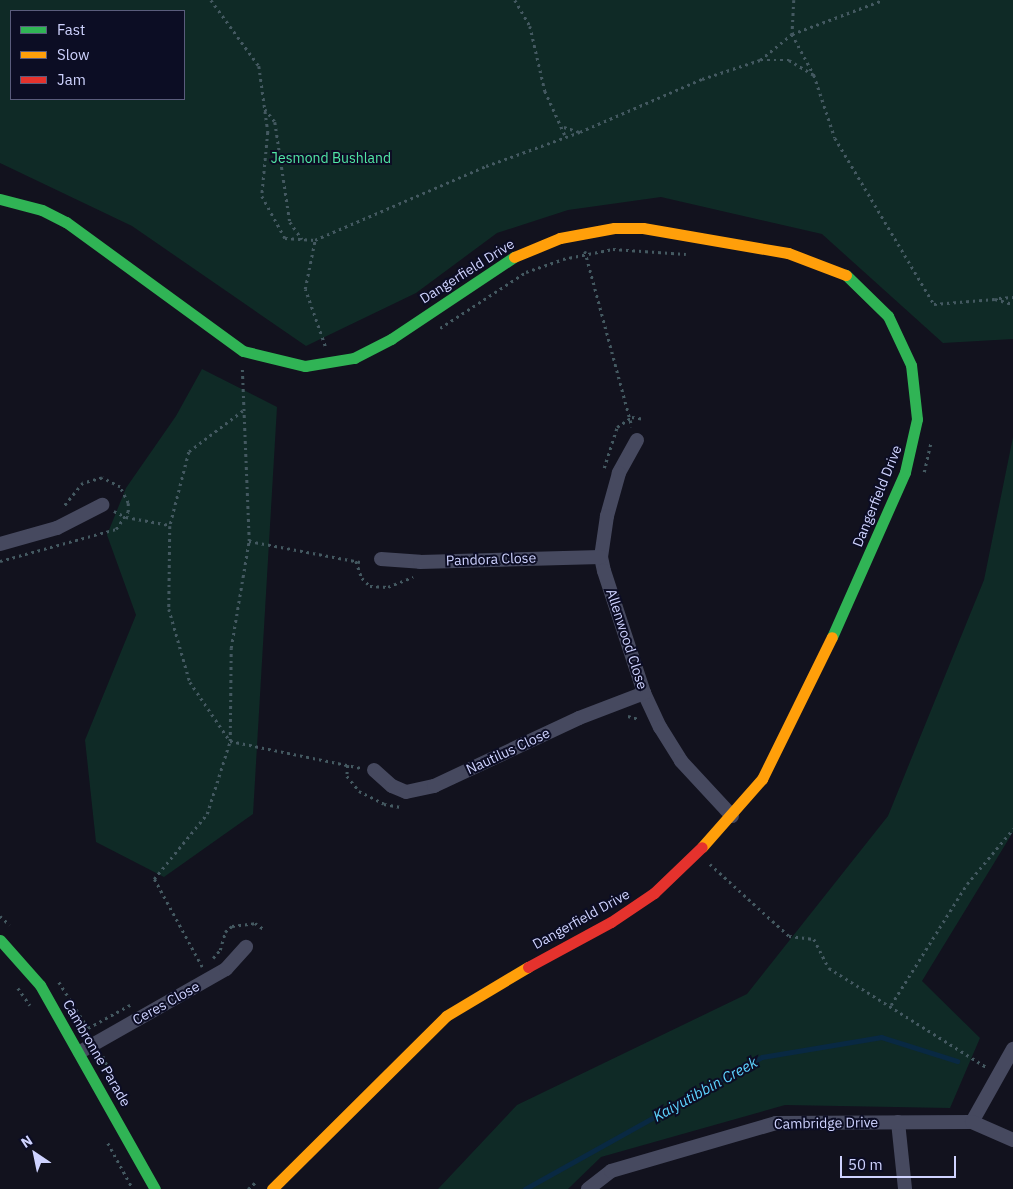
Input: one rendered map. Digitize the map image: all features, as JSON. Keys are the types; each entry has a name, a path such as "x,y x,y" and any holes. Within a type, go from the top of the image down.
{"street":[{"name":"Dangerfield Drive","path":"0,199 42,210 66,222 242,351 283,364 305,366 332,364 385,343 513,257 560,238 583,232 614,228 643,228 788,253 823,264 852,279 873,299 895,329 911,365 918,419 905,472 786,736 762,779 732,816 698,852 654,893 611,922 488,988 446,1016 272,1189"},
{"name":"Allenwood Close","path":"637,440 619,473 607,516 601,557 644,693 680,761 732,816"},
{"path":"0,544 57,528 102,505"},
{"name":"Pandora Close","path":"381,560 420,562 601,557"},
{"name":"Nautilus Close","path":"374,770 392,786 406,792 434,786 579,718 644,693"},
{"name":"Cambronne Parade","path":"0,940 40,985 80,1052 155,1189"},
{"name":"Ceres Close","path":"80,1052 226,969 246,947"},
{"path":"972,1122 1013,1050"},
{"name":"Cambridge Drive","path":"588,1189 611,1171 769,1124 792,1121 972,1122 1013,1140"},
{"path":"898,1122 906,1189"}],"path":[{"path":"211,0 259,66 268,132 262,196 285,238 314,240 565,135 580,132 702,79 760,60 789,60 814,75"},
{"path":"514,0 530,26 545,91 564,128 565,135"},
{"path":"794,0 792,34 814,75 835,138 934,304 1013,297"},
{"path":"760,60 792,34 883,0"},
{"path":"265,109 275,122 290,222 302,239"},
{"path":"564,128 580,132"},
{"path":"583,232 585,253 628,417"},
{"path":"314,240 305,289 332,364"},
{"path":"434,332 526,272 585,253 647,249 694,256"},
{"path":"995,299 1013,304"},
{"path":"208,979 154,879 208,814 230,740 231,648 249,541 242,351"},
{"path":"234,365 246,370"},
{"path":"243,411 189,452 170,526 169,609 190,682 230,740 374,770"},
{"path":"922,476 932,432"},
{"path":"102,505 126,517 170,526"},
{"path":"0,561 116,529 126,517"},
{"path":"249,541 360,562"},
{"path":"621,718 630,716 642,722"},
{"path":"348,765 351,783 359,791 384,804 409,807"},
{"path":"891,1005 967,884 1013,829"},
{"path":"698,852 789,936 814,939 829,968 891,1005 998,1074"},
{"path":"706,869 717,858"},
{"path":"193,970 214,958 220,950 225,932 232,926 255,923 265,930"},
{"path":"13,982 33,1009"},
{"path":"88,1028 139,1000"},
{"path":"105,1138 133,1189"},
{"path":"248,1189 263,1176"}],"green space":[{"name":"Jesmond Bushland","path":"0,0 1013,0 1013,339 943,343 822,234 661,197 568,210 497,233 416,293 306,346 132,226 0,163"},
{"path":"202,369 277,407 253,814 164,877 96,842 85,740 136,615 107,535 126,488 176,416"},
{"path":"1013,437 1013,832 922,981 980,1038 950,1108 785,1105 601,1157 568,1189 438,1189 517,1105 747,994 888,816 984,580"}],"waterway":[{"name":"Kaiyutibbin Creek","path":"525,1189 762,1057 881,1037 957,1061"}],"traffic: fast":[{"path":"0,199 42,210 66,222 243,351 305,366 354,358 391,339 514,257"},
{"path":"832,637 905,472 917,419 911,365 888,316 846,275"},
{"path":"0,940 40,985 155,1189"}],"traffic: slow":[{"path":"514,257 560,238 614,228 643,228 788,253 846,275"},
{"path":"702,847 762,779 832,637"},
{"path":"272,1189 446,1016 528,967"}],"traffic: jam":[{"path":"528,967 611,922 654,893 702,847"}]}
